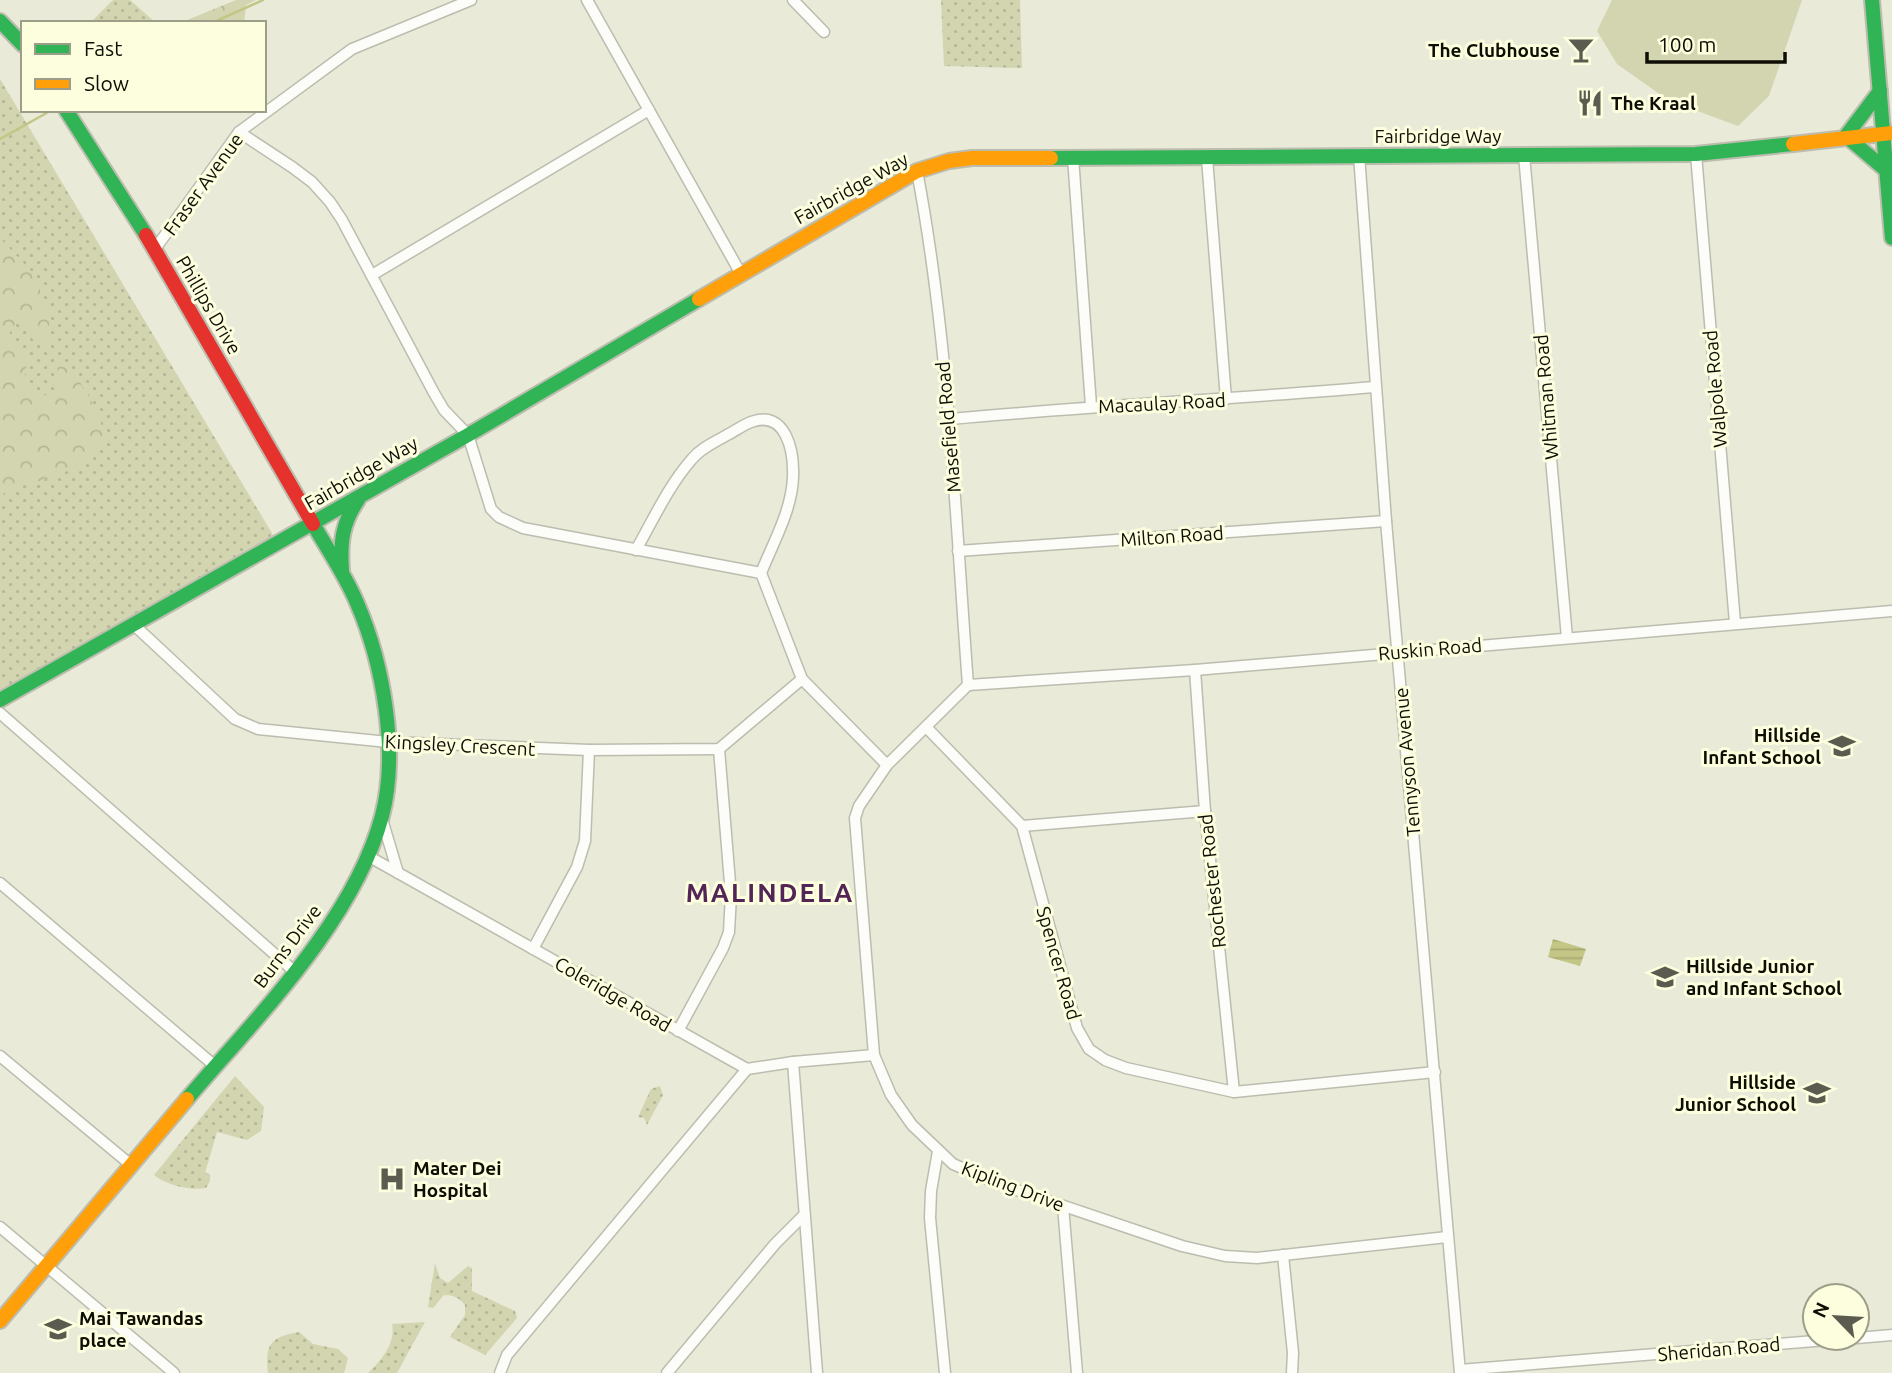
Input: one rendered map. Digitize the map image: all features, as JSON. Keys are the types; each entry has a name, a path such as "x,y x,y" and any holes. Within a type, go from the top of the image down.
{"street":[{"name":"Fraser Avenue","path":"155,249 239,132 352,50 471,0"},
{"path":"587,0 741,274"},
{"path":"793,0 824,32"},
{"path":"1872,0 1880,91 1888,133 1887,171 1892,238"},
{"path":"0,21 21,43"},
{"path":"1880,91 1846,136 1887,171"},
{"path":"372,275 649,110"},
{"name":"Phillips Drive","path":"67,112 155,249 311,524"},
{"path":"239,132 312,183 342,220 444,410 468,435 491,509 499,517 523,528 761,573"},
{"name":"Fairbridge Way","path":"0,700 468,435 917,171 949,161 972,158 1696,154 1888,133"},
{"name":"Walpole Road","path":"1696,154 1735,623"},
{"name":"Tennyson Avenue","path":"1359,155 1386,521 1460,1371"},
{"name":"Whitman Road","path":"1524,155 1567,638"},
{"path":"1073,158 1091,406"},
{"path":"1207,158 1226,400"},
{"name":"Masefield Road","path":"917,171 930,239 950,419 968,684"},
{"name":"Macaulay Road","path":"950,419 1091,406 1226,400 1376,387"},
{"path":"636,550 693,457 751,422 766,419 775,422 786,432 791,446 793,478 789,504 761,573 802,679 887,765"},
{"path":"342,572 341,531 350,511 363,494"},
{"name":"Milton Road","path":"958,551 1386,521"},
{"name":"Burns Drive","path":"0,1321 295,972 331,921 368,856 382,818 385,798 388,742 382,673 371,635 342,572 311,524"},
{"name":"Ruskin Road","path":"968,684 1195,670 1892,611"},
{"name":"Kingsley Crescent","path":"133,624 235,719 258,729 388,742 589,750 719,749"},
{"name":"Rochester Road","path":"1195,670 1205,811 1234,1092"},
{"path":"678,1031 729,932 730,895 719,749 802,679"},
{"name":"Kipling Drive","path":"968,684 927,728 887,765 859,806 855,825 874,1055 891,1095 912,1125 953,1164 996,1184 1182,1246 1226,1256 1257,1258 1447,1237"},
{"path":"0,713 295,972"},
{"name":"Spencer Road","path":"927,728 1021,826 1077,1028 1089,1049 1105,1060 1126,1068 1234,1092 1436,1072"},
{"path":"533,949 577,867 585,841 589,750"},
{"path":"1021,826 1205,811"},
{"path":"382,818 398,873"},
{"name":"Coleridge Road","path":"368,856 747,1069"},
{"path":"0,883 215,1066"},
{"path":"500,1373 507,1355 747,1069 874,1055"},
{"path":"0,1056 131,1165"},
{"path":"793,1062 817,1373"},
{"path":"937,1151 930,1217 946,1373"},
{"path":"1063,1206 1077,1373"},
{"path":"667,1373 775,1244 803,1216"},
{"path":"0,1227 174,1373"},
{"path":"1283,1255 1293,1353 1292,1373"},
{"name":"Sheridan Road","path":"1871,1337 1892,1335"},
{"name":"Sheridan Road","path":"1460,1371 1801,1343"}],"green space":[{"path":"113,0 130,0 154,21 94,21"},
{"path":"236,0 256,0 246,5 244,21 185,21"},
{"path":"941,0 1020,0 1022,68 944,66"},
{"path":"1612,0 1802,0 1769,96 1738,126 1668,100 1617,64 1597,31"},
{"path":"0,79 273,535 0,692"},
{"path":"0,238 31,271 49,311 49,340 36,343 17,320 7,338 28,356 25,374 37,398 54,392 59,358 88,395 99,416 106,439 91,461 50,478 5,491 0,501"},
{"path":"235,1076 264,1107 261,1131 247,1140 217,1132 205,1173 210,1174 206,1188 178,1186 154,1175"},
{"path":"660,1086 663,1095 647,1125 644,1118 638,1117 651,1089"},
{"path":"435,1263 440,1278 448,1283 468,1266 472,1268 472,1291 515,1311 517,1318 485,1355 450,1337 465,1315 465,1305 461,1300 444,1295 433,1308 428,1307"},
{"path":"425,1322 397,1373 368,1373 390,1345 392,1324"},
{"path":"299,1332 313,1344 338,1349 348,1358 344,1373 268,1373 268,1355 272,1344 281,1336"}],"shaded area":[{"path":"1553,939 1586,949 1580,966 1548,957"}],"waterway":[{"path":"216,21 263,0"},
{"path":"0,139 48,112"}],"traffic: fast":[{"path":"1872,0 1892,238"},
{"path":"0,21 21,43"},
{"path":"1880,91 1846,136 1887,171"},
{"path":"67,112 146,235"},
{"path":"1051,158 1696,154 1793,144"},
{"path":"0,700 468,435 699,299"},
{"path":"342,570 343,534 348,517 358,500"},
{"path":"187,1099 272,1002 326,930 368,855 382,816 389,764 386,708 381,680 357,603 313,524"}],"traffic: slow":[{"path":"1793,144 1892,133"},
{"path":"699,299 917,171 949,161 972,158 1051,158"},
{"path":"0,1321 187,1099"}],"traffic: jam":[{"path":"146,235 313,524"}],"place":[{"name":"The Clubhouse","path":"1581,50"},
{"name":"The Kraal","path":"1590,103"},
{"name":"Hillside Infant School","path":"1842,746"},
{"name":"Hillside Junior and Infant School","path":"1665,977"},
{"name":"Hillside Junior School","path":"1817,1093"},
{"name":"Mater Dei Hospital","path":"392,1179"},
{"name":"Mai Tawandas place","path":"58,1329"}],"district":[{"name":"MALINDELA","path":"770,893"}]}
